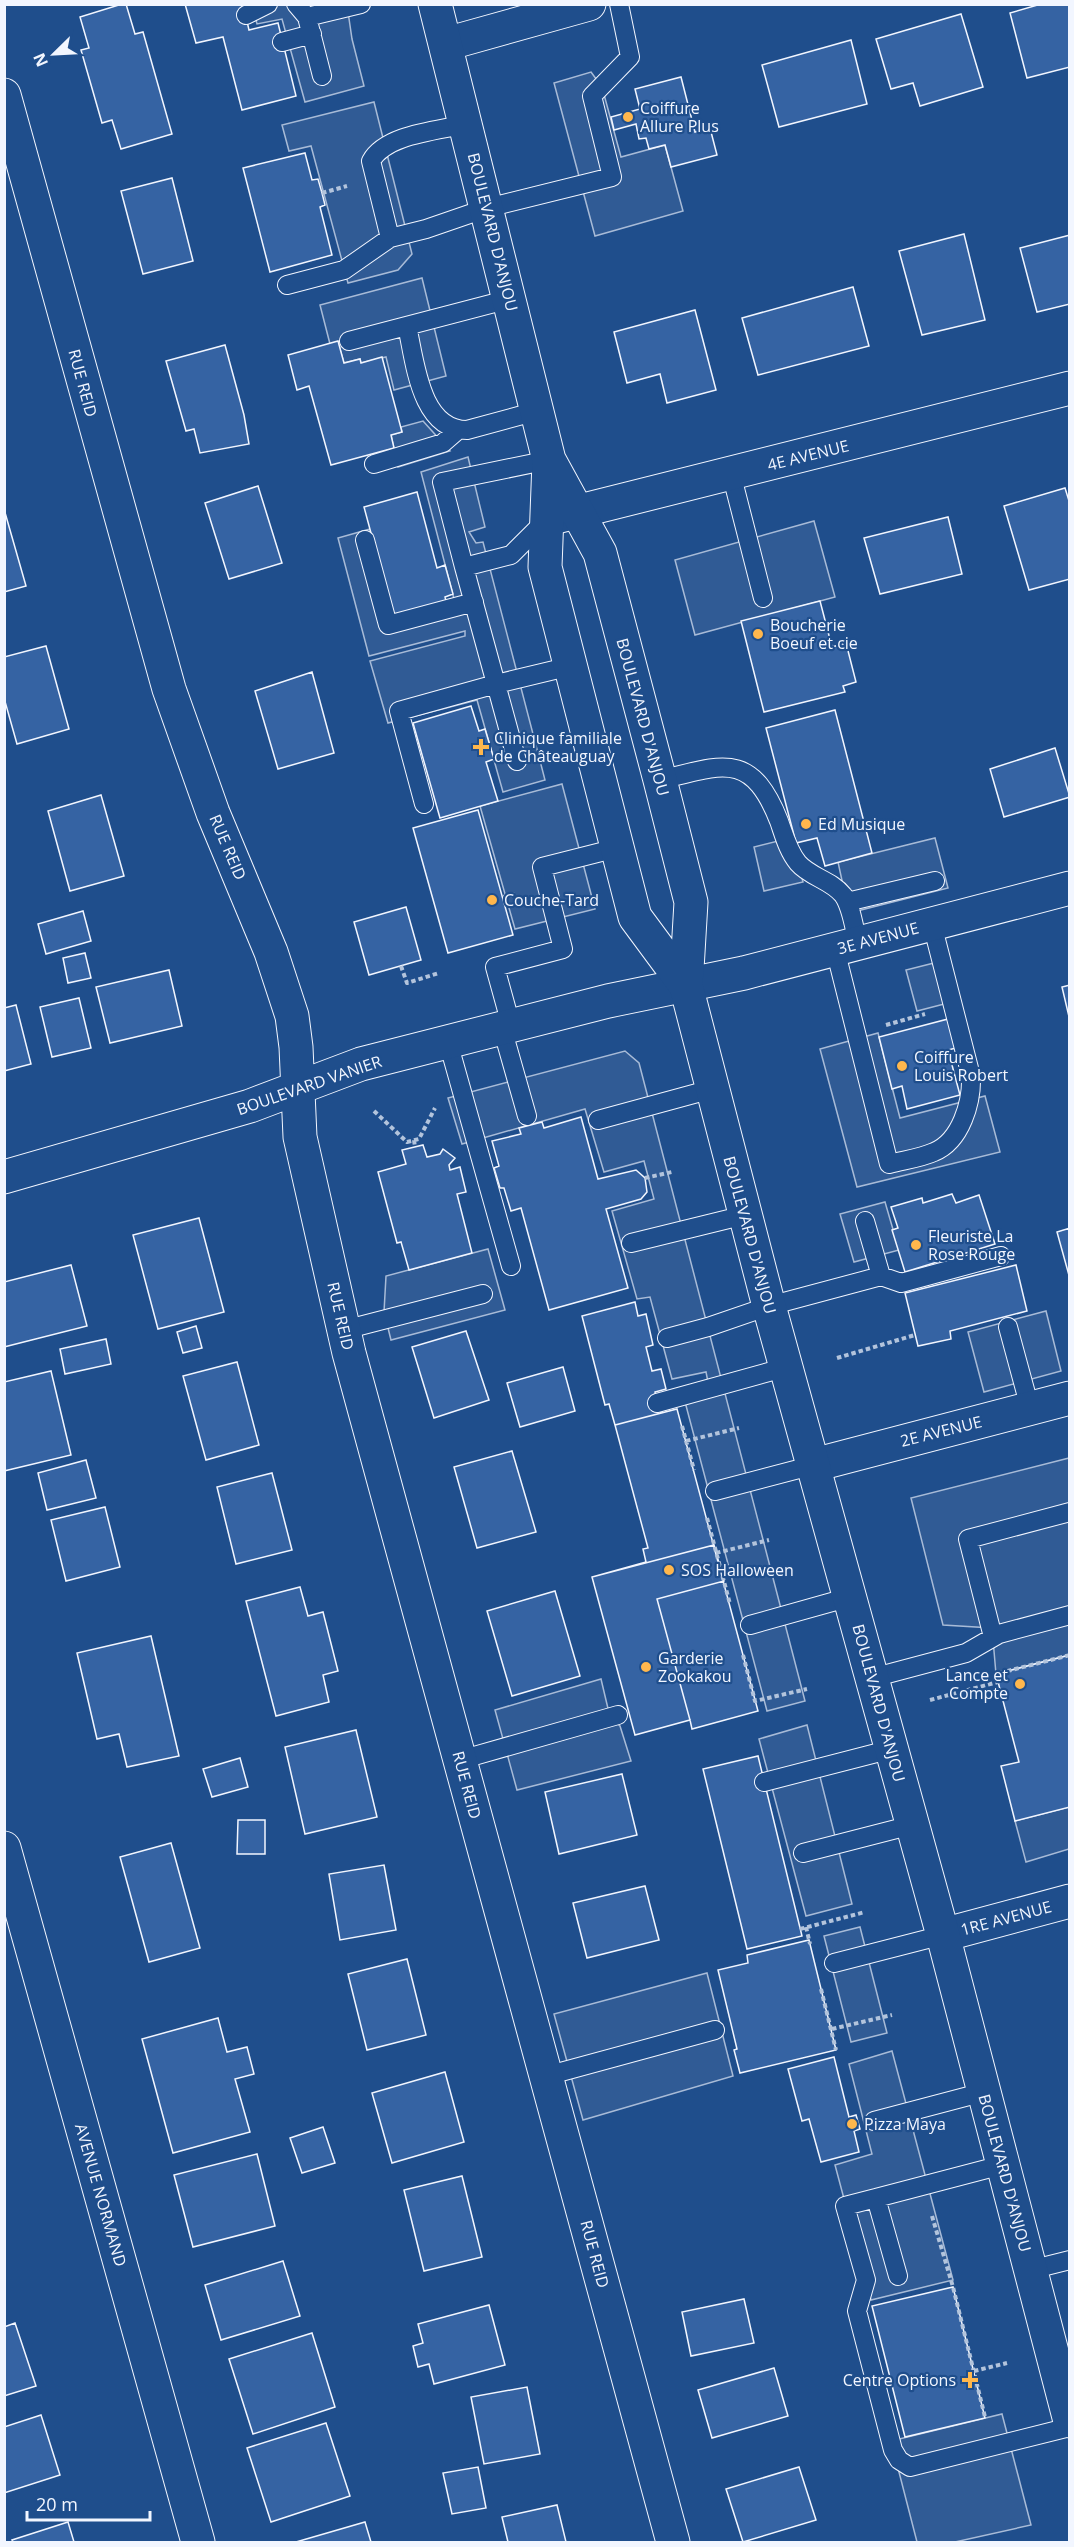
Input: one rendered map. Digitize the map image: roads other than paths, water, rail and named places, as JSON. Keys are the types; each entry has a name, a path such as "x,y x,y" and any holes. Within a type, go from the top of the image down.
{"street":[{"name":"BOULEVARD D'ANJOU","path":"435,4 562,516 545,567 635,917 686,986"},
{"path":"446,45 589,4"},
{"name":"RUE REID","path":"4,95 165,678 188,748 271,952 288,1005 296,1047 300,1137 344,1330 673,2542"},
{"name":"4E AVENUE","path":"562,516 1070,388"},
{"name":"BOULEVARD D'ANJOU","path":"562,516 600,553 692,902 686,986 769,1306 943,1935 1070,2421"},
{"name":"3E AVENUE","path":"686,986 1070,888"},
{"name":"BOULEVARD VANIER","path":"4,1177 250,1106 361,1064 608,1001 686,986"},
{"name":"2E AVENUE","path":"814,1465 1070,1398"},
{"name":"AVENUE NORMAND","path":"4,1848 198,2542"},
{"name":"1RE AVENUE","path":"943,1935 1070,1901"}],"lane":[{"path":"246,15 268,4"},
{"path":"282,42 305,19 361,4"},
{"path":"287,285 344,270 390,238 426,229 487,208 612,177 592,96 630,57 619,4"},
{"path":"305,19 322,76"},
{"path":"390,238 371,161 376,151 391,142 466,124"},
{"path":"349,341 510,299"},
{"path":"407,326 424,398 438,419 458,430 467,430 537,411"},
{"path":"374,464 443,443 458,430"},
{"path":"517,761 442,482 549,460"},
{"path":"731,473 763,598"},
{"path":"464,567 511,555 562,516"},
{"path":"365,540 388,625 474,602"},
{"path":"424,804 399,711 571,666"},
{"path":"660,780 724,767 751,775 759,782 773,806 790,850 798,863 842,894 847,902 846,946 889,1164 934,1152 942,1147 956,1132 972,1091 971,1076 932,924"},
{"path":"527,1116 506,1027 495,967 563,949 542,867 617,848"},
{"path":"847,902 934,881"},
{"path":"448,1042 511,1266"},
{"path":"598,1120 712,1089"},
{"path":"631,1243 745,1215"},
{"path":"866,1221 881,1276"},
{"path":"668,1338 769,1306 881,1276 901,1282 1000,1256"},
{"path":"344,1330 483,1294"},
{"path":"1008,1327 1030,1408"},
{"path":"657,1403 786,1367"},
{"path":"715,1491 814,1465"},
{"path":"993,1637 968,1539 1070,1512"},
{"path":"750,1625 850,1597"},
{"path":"872,1678 966,1653 993,1637 1070,1615"},
{"path":"460,1760 618,1715"},
{"path":"764,1782 892,1749"},
{"path":"803,1853 912,1825"},
{"path":"834,1963 943,1935"},
{"path":"546,2076 715,2030"},
{"path":"874,2121 984,2092"},
{"path":"1002,2164 846,2206 866,2280 857,2311 891,2441 899,2460 910,2467 1070,2427"},
{"path":"876,2198 898,2276"},
{"path":"1030,2270 1070,2260"}],"place":[{"name":"Coiffure Allure Plus","path":"628,117"},
{"name":"Boucherie Boeuf et cie","path":"758,634"},
{"name":"Clinique familiale de Châteauguay","path":"481,747"},
{"name":"Ed Musique","path":"806,824"},
{"name":"Couche-Tard","path":"492,900"},
{"name":"Coiffure Louis Robert","path":"902,1066"},
{"name":"Fleuriste La Rose Rouge","path":"916,1245"},
{"name":"SOS Halloween","path":"669,1570"},
{"name":"Garderie Zookakou","path":"646,1667"},
{"name":"Lance et Compte","path":"1020,1684"},
{"name":"Pizza Maya","path":"852,2124"},
{"name":"Centre Options","path":"970,2380"}]}
